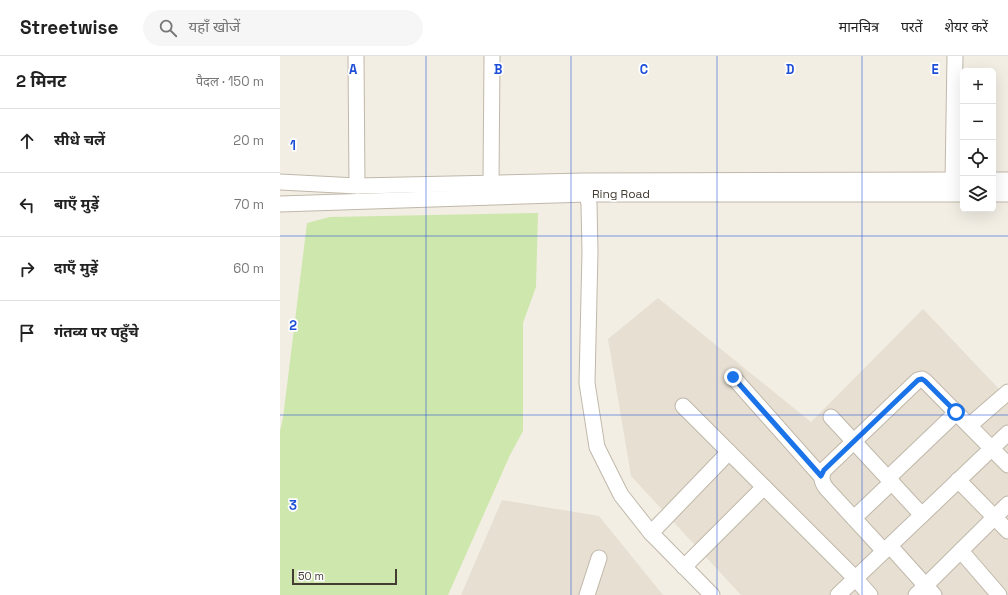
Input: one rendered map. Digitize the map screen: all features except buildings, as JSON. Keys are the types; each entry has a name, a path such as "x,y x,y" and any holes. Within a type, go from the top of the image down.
{"street":[{"path":"356,56 357,186"},
{"path":"491,182 492,56"},
{"path":"955,56 958,180"},
{"name":"Ring Road","path":"280,204 586,187 958,180"},
{"path":"996,180 1008,180"},
{"name":"Ring Road","path":"280,182 357,186 491,182 586,187 960,194"},
{"path":"586,187 590,252 587,383 597,447 621,496 650,533 712,595"},
{"path":"996,194 1008,194"},
{"path":"733,377 821,476 822,482 826,488 854,518 887,549 925,592 961,551 1008,504"},
{"path":"821,476 824,470 854,441 918,380 922,379 970,425 1008,465"},
{"path":"970,425 1008,392"},
{"path":"683,406 855,578 870,595"},
{"path":"854,518 956,412"},
{"path":"831,418 922,515"},
{"path":"838,595 1008,433"},
{"path":"650,533 729,452"},
{"path":"958,480 1008,532"},
{"path":"684,567 764,487"},
{"path":"961,551 999,595"},
{"path":"587,595 599,558"}],"shaded area":[{"path":"658,298 811,422 923,309 1000,390 1008,384 1008,595 741,595 631,476 608,339"},
{"path":"502,500 599,516 663,595 461,595"}],"green space":[{"path":"538,213 536,287 523,323 523,431 510,455 448,595 280,595 280,431 283,418 307,223 330,217"}],"route":[{"path":"733,377 821,476 824,470 918,380 922,379 925,381 956,412"}]}
